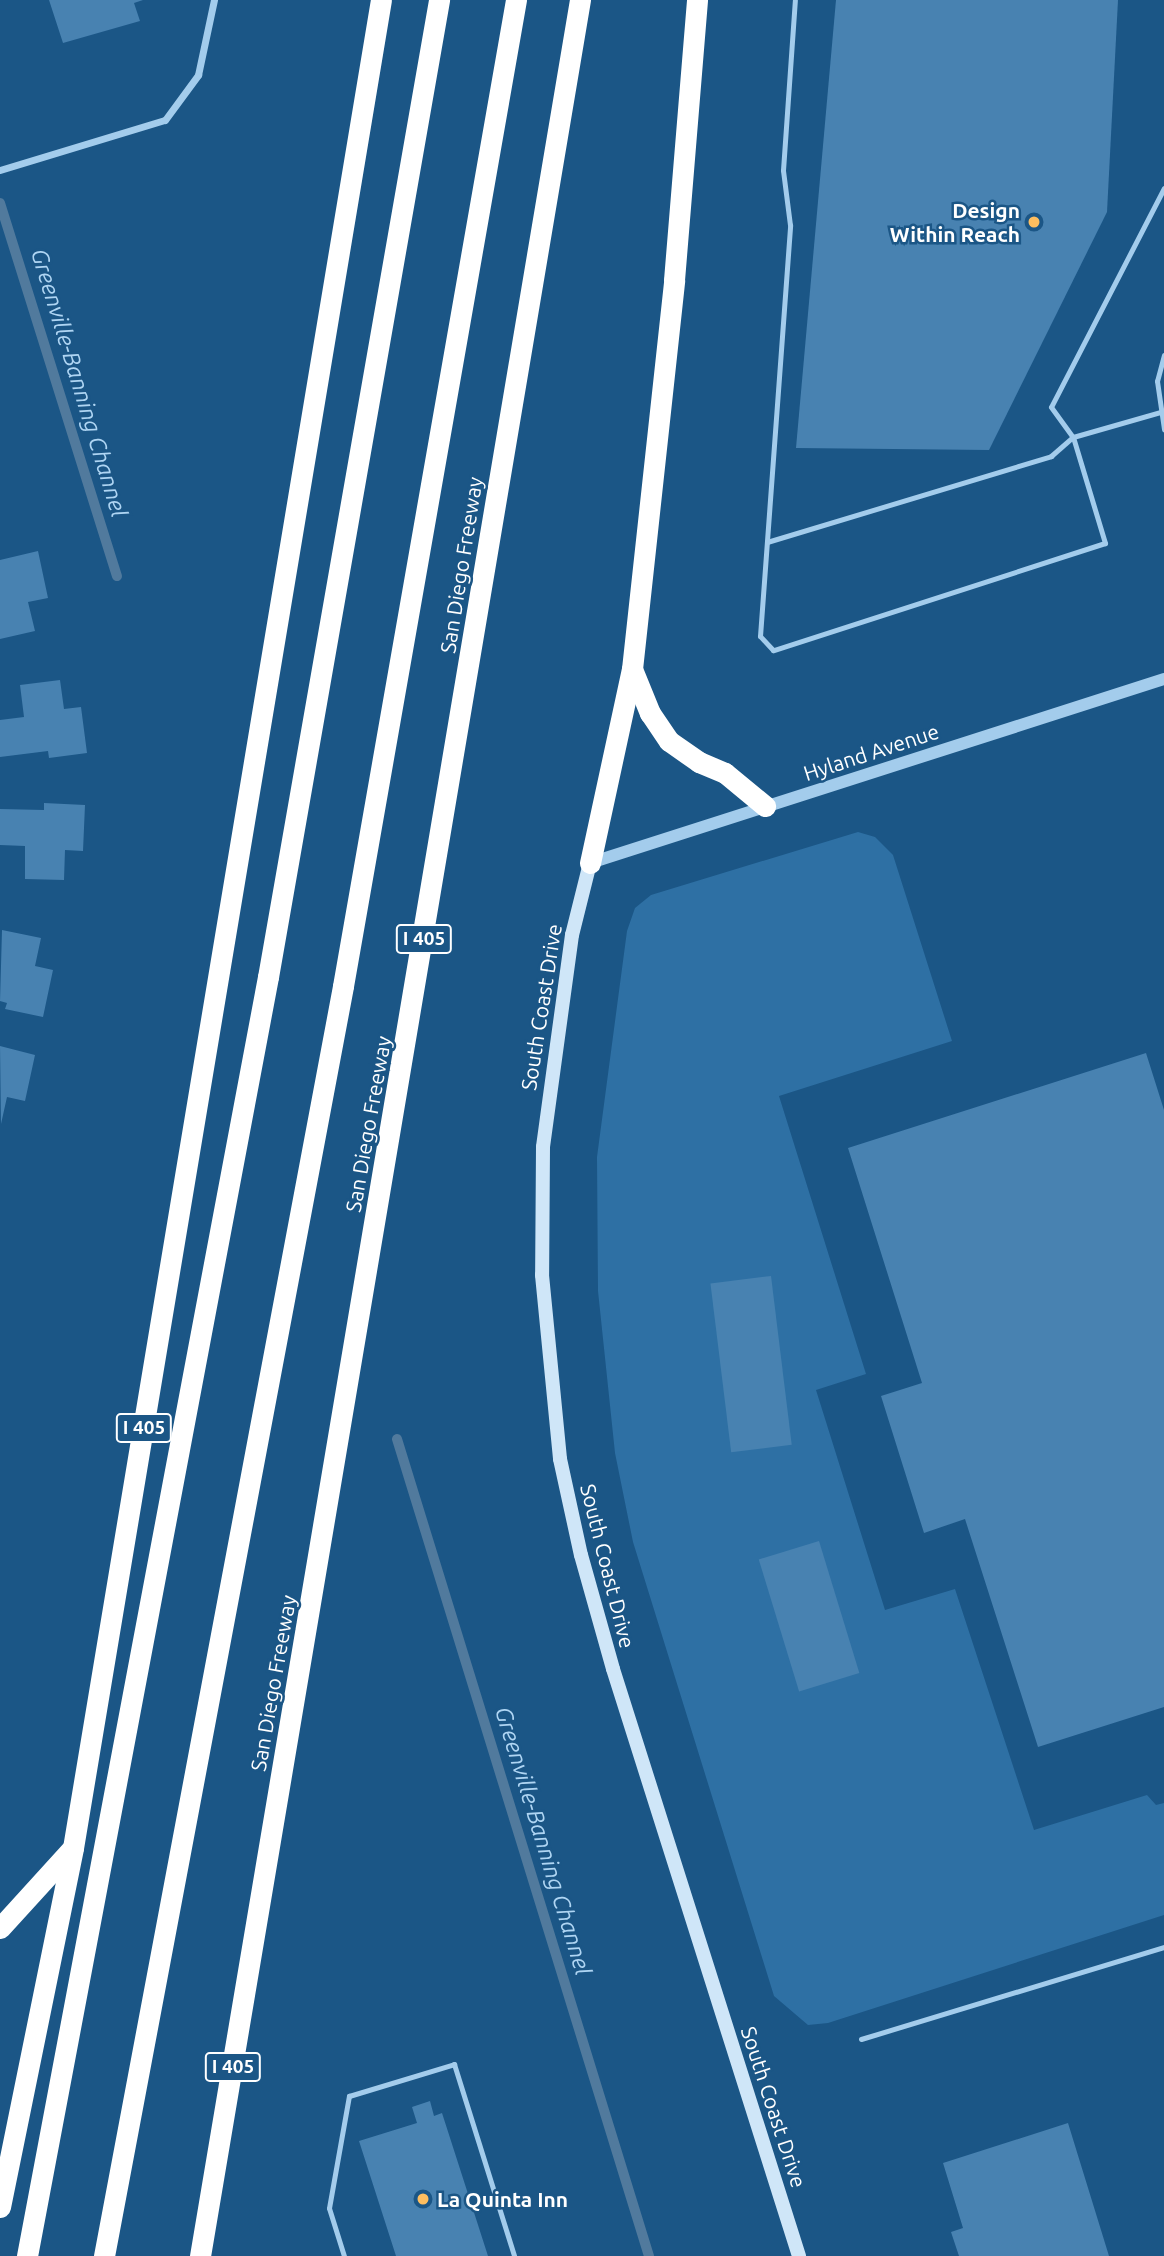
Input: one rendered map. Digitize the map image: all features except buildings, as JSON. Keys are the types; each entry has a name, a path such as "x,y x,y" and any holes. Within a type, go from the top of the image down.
{"highway":[{"name":"I 405","path":"0,2207 73,1848 381,0"},
{"path":"27,2256 265,990 439,0"},
{"path":"104,2256 341,999 516,0"},
{"name":"San Diego Freeway","path":"200,2256 580,0"},
{"path":"590,863 632,669 671,305 697,0"},
{"path":"632,669 650,713 668,741 699,762 725,773 765,806"},
{"path":"0,1928 73,1848"}],"main road":[{"name":"South Coast Drive","path":"590,863 572,935 542,1147 542,1275 560,1459 580,1555 613,1670 799,2256"}],"street":[{"path":"0,170 165,120 198,75 214,0"},
{"name":"Hyland Avenue","path":"590,863 1164,679"}],"lane":[{"path":"795,0 783,170 790,225 760,636 773,650 1105,543 1073,437 1051,407 1164,188"},
{"path":"1164,355 1157,381 1164,429"},
{"path":"767,542 1051,456 1073,437 1161,411"},
{"path":"861,2039 1164,1947"},
{"path":"344,2256 329,2208 349,2096 454,2064 514,2256"}],"shaded area":[{"path":"858,832 875,837 893,855 952,1041 779,1096 866,1374 816,1390 885,1610 955,1589 1034,1830 1147,1795 1156,1805 1164,1803 1164,1915 828,2023 808,2025 774,1996 633,1542 615,1453 598,1291 597,1157 627,931 635,908 651,895"}],"waterway":[{"name":"Greenville-Banning Channel","path":"0,203 117,576"},
{"name":"Greenville-Banning Channel","path":"397,1439 649,2256"}],"place":[{"name":"Design Within Reach","path":"1034,222"},
{"name":"La Quinta Inn","path":"423,2199"}]}
